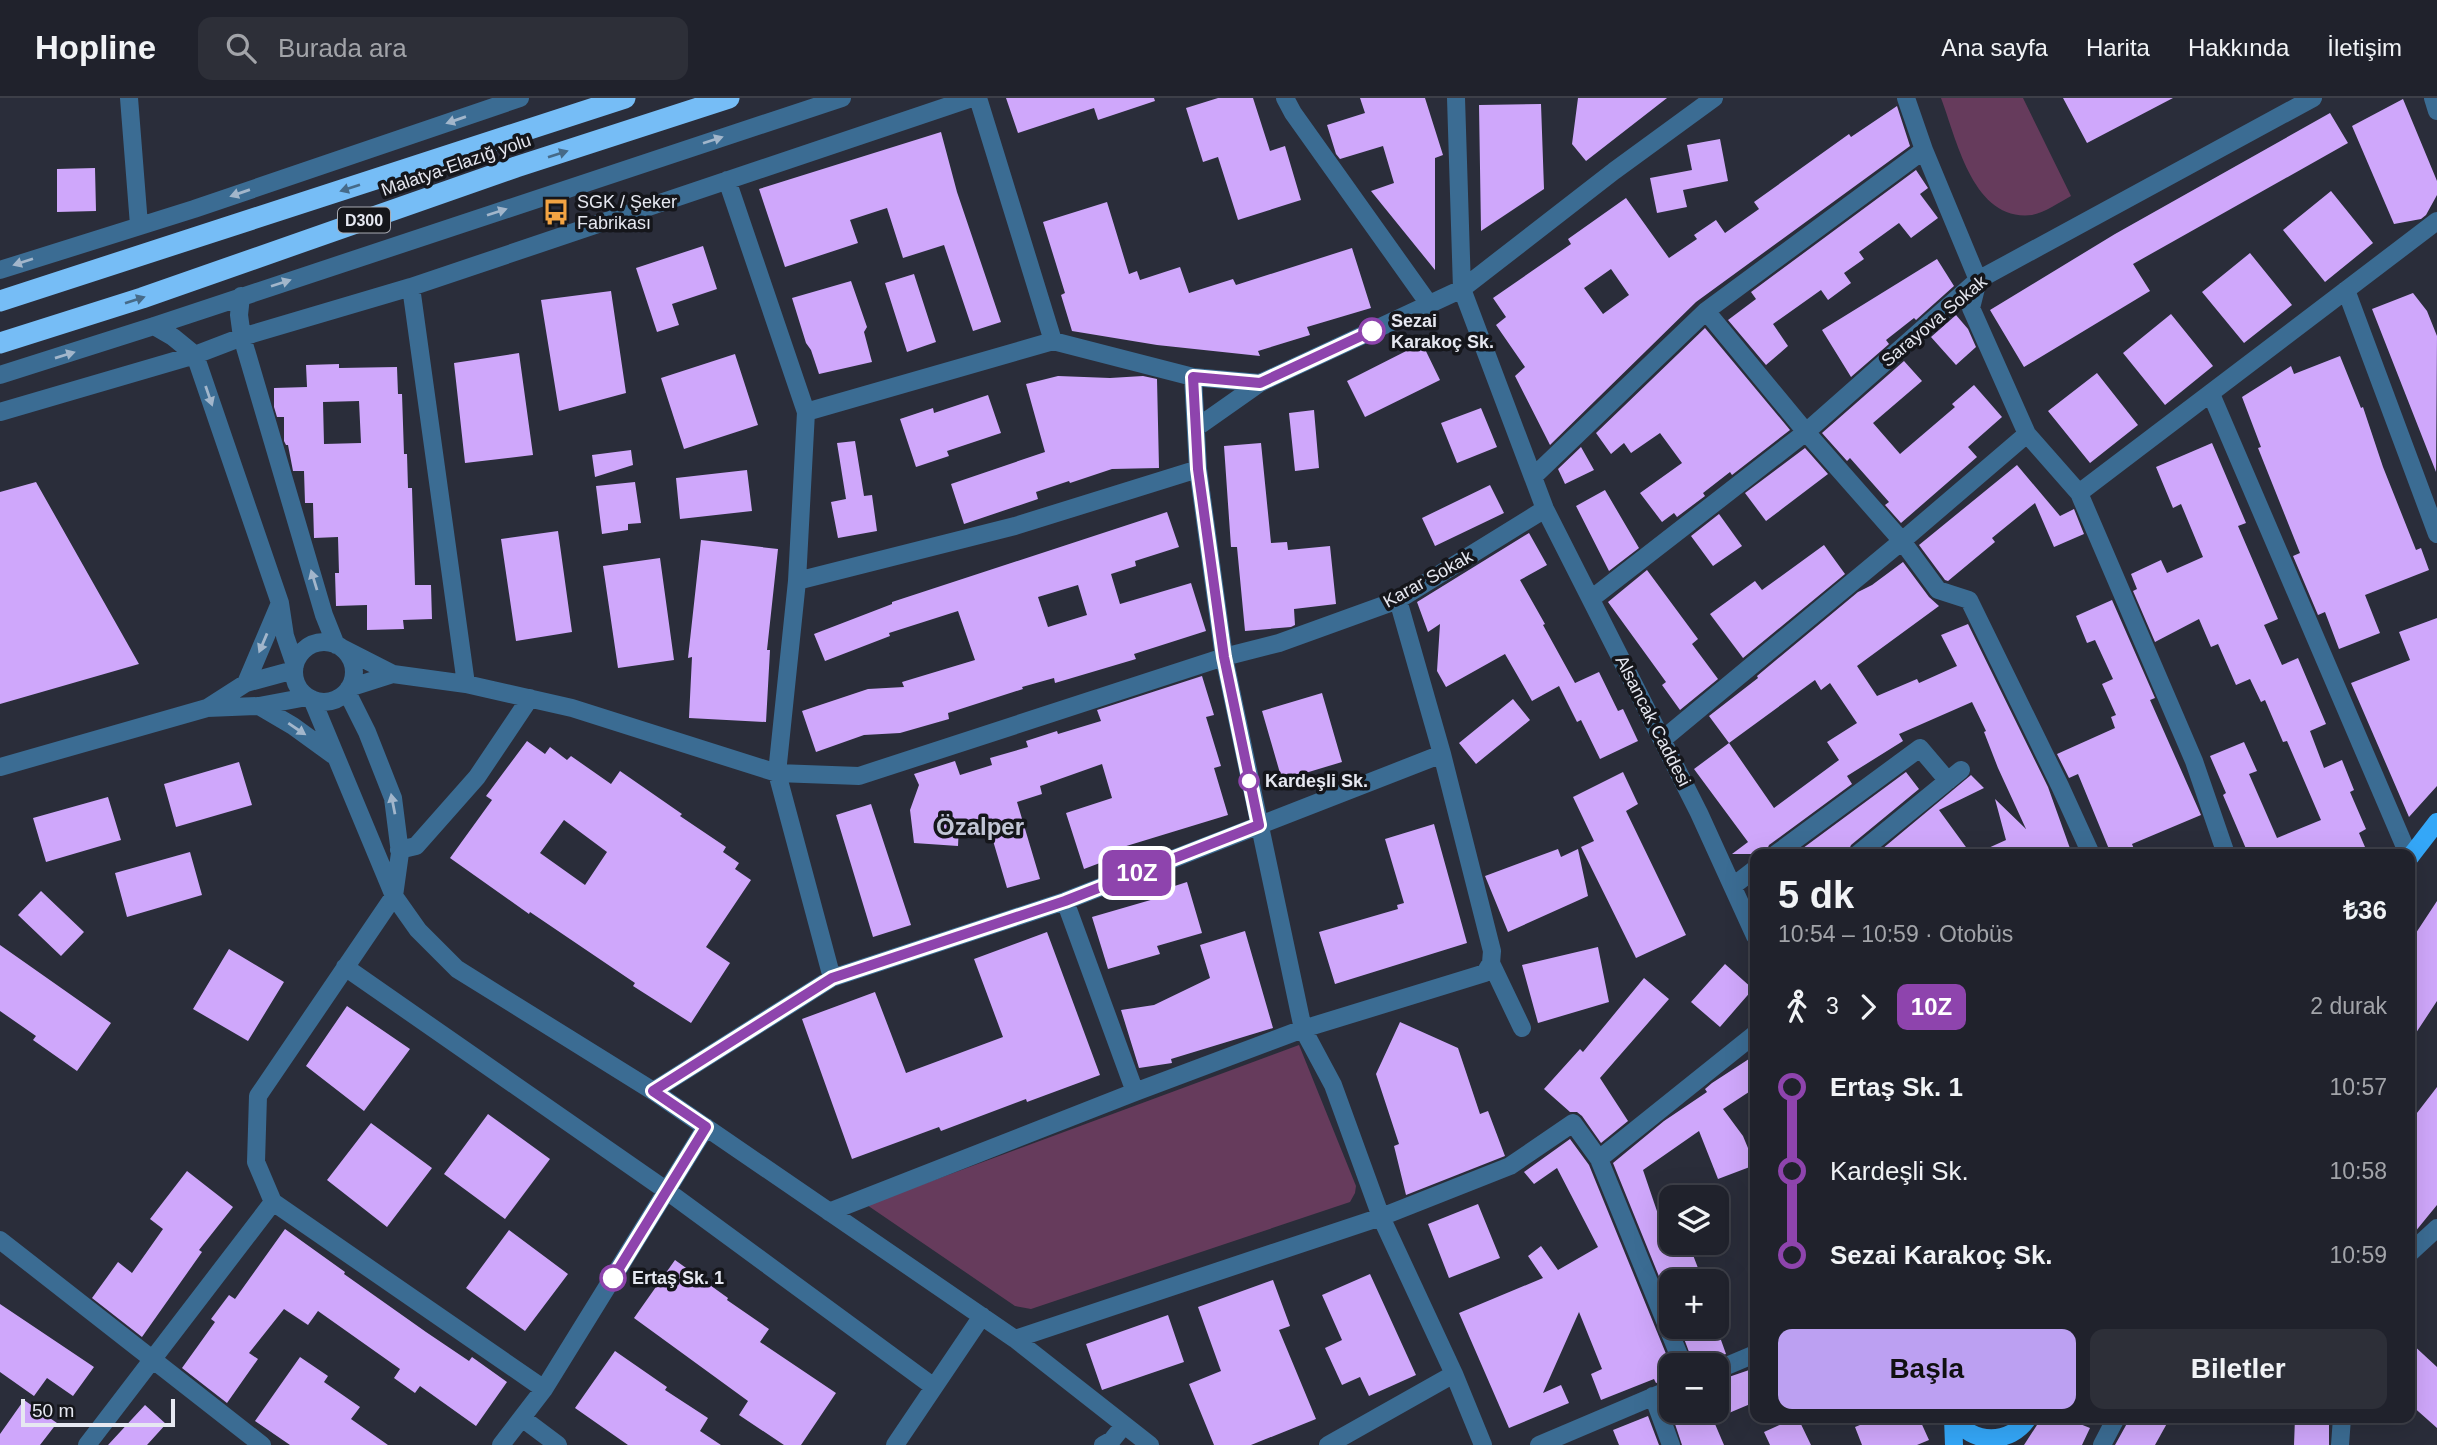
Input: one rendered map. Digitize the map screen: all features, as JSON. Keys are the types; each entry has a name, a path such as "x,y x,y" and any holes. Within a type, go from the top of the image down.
{"highway":[{"name":"Malatya-Elazığ yolu","path":"0,301 625,98"},
{"name":"Malatya-Elazığ yolu","path":"0,343 142,298 516,167 729,98"}],"main road":[{"path":"2414,849 2437,822"},
{"path":"1954,1423 1954,1445"},
{"path":"1958,1423 1968,1435 1991,1443 2002,1443 2014,1435 2024,1423"}],"street":[{"path":"129,98 139,225"},
{"path":"0,270 520,98"},
{"path":"0,375 842,98"},
{"path":"0,412 195,355 242,337 411,287 972,98"},
{"path":"978,98 1053,341"},
{"path":"1285,98 1429,304"},
{"name":"Alsancak Caddesi","path":"1456,98 1462,289 1545,509 1662,740 1750,925"},
{"path":"1196,428 1260,383 1462,289 1614,171 1714,98"},
{"path":"1906,98 1924,150 1978,280 1971,308 2027,434 2078,493 2194,761 2224,849"},
{"name":"Sarayova Sokak","path":"1591,599 1806,432 1978,280 2313,98"},
{"path":"2433,98 2437,111"},
{"path":"1533,477 1706,311 1924,150"},
{"path":"727,180 806,412 797,581 776,773 832,978"},
{"path":"2078,493 2437,221"},
{"path":"411,287 466,684"},
{"path":"2346,290 2437,534"},
{"path":"241,296 239,315 242,337 324,615 339,647 353,664 354,674 348,690 368,732 393,798 400,850 394,896 258,1096 256,1162 273,1202 544,1389"},
{"path":"1706,311 1806,432 1902,541 1938,590 1969,600 2089,849"},
{"path":"155,326 195,355 280,603 298,687 309,698 394,896 418,930 457,969 653,1091 982,1316 1150,1445"},
{"path":"806,412 1053,341 1193,377 1260,383"},
{"path":"1193,377 1198,469 1224,657 1303,1029 1333,1085 1381,1217 1454,1374 1483,1445"},
{"path":"2211,394 2406,849"},
{"path":"1662,740 2027,434"},
{"path":"797,581 1015,526 1198,469"},
{"name":"Karar Sokak","path":"393,674 466,684 572,708 776,773 859,776 1224,657 1279,643 1398,600 1545,509"},
{"path":"829,1212 1303,1029 1485,973 1491,963 1492,951 1442,754 1398,600"},
{"path":"246,683 280,603"},
{"path":"207,708 246,683 295,667 304,650 323,642 339,647 393,674"},
{"path":"0,767 207,708 258,706 309,698 332,701 348,690 393,674"},
{"path":"400,850 416,846 477,777 530,698"},
{"path":"258,706 293,726 333,755"},
{"path":"1783,849 1920,748 1954,775 1864,849"},
{"path":"653,1091 832,978 1065,901 1442,754"},
{"path":"1733,886 1750,873"},
{"path":"1065,901 1135,1092"},
{"path":"1491,963 1522,1028"},
{"path":"345,967 667,1191 934,1387"},
{"path":"1599,1159 1750,1038"},
{"path":"1015,1339 1381,1217 1510,1166 1573,1123 1599,1159 1678,1353"},
{"path":"501,1445 544,1389 706,1127"},
{"path":"87,1445 273,1202"},
{"path":"2415,1248 2437,1228"},
{"path":"0,1240 262,1445"},
{"path":"895,1445 982,1316"},
{"path":"1729,1365 1750,1356"},
{"path":"1328,1445 1454,1374"},
{"path":"1539,1445 1659,1394"},
{"path":"1653,1396 1671,1445"},
{"path":"522,1418 558,1445"},
{"path":"2102,1445 2113,1423"},
{"path":"2340,1445 2342,1423"},
{"path":"1103,1445 1112,1440 1124,1425"}],"shaded area":[{"path":"1941,98 2023,98 2071,196 2032,215 2012,214 1995,206 1981,192 1970,175"},
{"path":"1299,1045 1356,1186 1350,1202 1031,1309 1015,1306 867,1205"}],"building":[{"path":"1006,98 1154,98 1155,101 1098,120 1094,108 1018,133"},
{"path":"1218,98 1253,98 1270,151 1285,146 1301,200 1238,220 1218,157 1203,162 1186,108"},
{"path":"1360,98 1425,98 1443,155 1435,158 1435,270 1371,191 1394,183 1383,146 1340,159 1336,154 1327,125 1365,113"},
{"path":"1578,98 1667,98 1586,161 1572,144"},
{"path":"2063,98 2173,98 2087,143"},
{"path":"2403,99 2437,181 2437,195 2421,219 2394,224 2352,126"},
{"path":"1541,104 1544,189 1481,231 1479,105"},
{"path":"1897,106 1910,146 1696,302 1550,445 1515,376 1525,367 1496,325 1506,317 1493,298 1571,244 1568,239 1626,198 1669,258 1697,239 1694,235 1716,220 1725,233 1759,209 1754,202 1849,134 1851,137","holes":["1611,269 1629,295 1603,314 1584,288"]},
{"path":"2330,113 2348,143 2133,264 2150,291 2024,367 1990,310 2115,234"},
{"path":"941,132 957,192 1001,322 973,331 944,245 903,258 887,208 850,220 858,243 785,267 759,189"},
{"path":"1720,139 1728,181 1683,190 1687,207 1657,213 1650,178 1692,170 1687,145"},
{"path":"95,168 96,211 57,212 57,169"},
{"path":"1916,170 1928,188 1920,194 1938,218 1911,238 1899,223 1859,252 1864,259 1844,273 1851,283 1828,300 1821,290 1773,324 1788,346 1766,365 1728,320 1756,299 1751,292"},
{"path":"2331,191 2373,243 2325,282 2283,230"},
{"path":"1107,202 1129,274 1137,271 1140,280 1180,267 1189,293 1233,279 1236,285 1352,248 1371,308 1307,327 1310,335 1258,351 1260,356 1157,345 1072,331 1061,295 1065,293 1043,222"},
{"path":"703,246 717,289 672,304 679,325 657,332 636,268"},
{"path":"2250,253 2292,305 2244,343 2202,292"},
{"path":"1937,259 1954,286 1916,320 1914,318 1886,340 1889,344 1851,377 1822,330"},
{"path":"914,274 936,342 907,352 885,283"},
{"path":"851,281 867,327 864,332 872,362 819,374 792,298"},
{"path":"611,291 626,393 559,411 541,300"},
{"path":"2413,293 2427,311 2437,336 2436,472 2372,309"},
{"path":"2171,314 2213,366 2165,405 2123,353"},
{"path":"1956,315 1968,329 1976,347 1956,365 1931,337"},
{"path":"1705,328 1790,430 1732,475 1730,472 1703,493 1705,496 1677,517 1674,513 1662,522 1640,493 1682,463 1660,433 1631,453 1624,443 1611,454 1596,433"},
{"path":"1422,343 1440,380 1365,417 1347,381"},
{"path":"519,353 533,455 465,463 454,363"},
{"path":"735,354 758,425 684,449 661,378"},
{"path":"2340,356 2361,408 2363,407 2416,550 2421,548 2429,570 2365,595 2380,633 2339,649 2325,612 2318,615 2293,556 2300,553 2258,448 2261,447 2242,397 2291,366 2294,374"},
{"path":"1904,361 1922,381 1873,423 1900,454 1955,407 1952,404 1974,385 2002,417 1968,447 1977,457 1901,523 1885,505 1889,502 1850,458 1847,461 1822,433"},
{"path":"339,364 339,368 397,367 398,394 402,394 408,488 412,488 415,585 431,585 432,619 403,620 404,629 367,630 367,605 336,606 338,537 314,538 313,503 305,503 304,471 293,471 288,445 284,441 284,417 277,417 274,407 274,388 307,387 306,365","holes":["359,401 361,443 324,444 323,402"]},
{"path":"2097,373 2138,425 2090,463 2048,411"},
{"path":"1058,376 1143,376 1157,379 1159,468 1112,469 1070,483 1069,481 1036,492 1038,499 964,524 951,484 1045,452 1026,384"},
{"path":"988,395 1001,433 947,451 949,456 916,467 900,419 933,408 934,413"},
{"path":"1481,408 1497,447 1457,463 1441,423"},
{"path":"1314,410 1319,468 1295,471 1289,413"},
{"path":"855,441 864,496 872,495 877,531 838,538 831,502 846,499 837,443"},
{"path":"1261,443 1271,543 1287,542 1288,550 1330,546 1336,604 1294,609 1295,625 1291,627 1245,631 1237,547 1231,547 1224,446"},
{"path":"2212,443 2246,523 2238,526 2278,619 2264,625 2282,665 2298,658 2326,724 2310,731 2324,768 2342,760 2354,790 2350,792 2366,829 2359,833 2366,849 2246,849 2210,756 2244,742 2257,771 2249,774 2277,838 2321,820 2287,741 2283,742 2265,700 2261,702 2250,679 2236,685 2218,644 2211,647 2199,619 2155,642 2133,591 2137,589 2131,574 2161,560 2167,573 2203,557 2181,504 2173,508 2156,467"},
{"path":"1581,447 1594,470 1565,484 1558,469"},
{"path":"1805,448 1828,474 1766,521 1745,493"},
{"path":"631,450 633,465 595,477 592,455"},
{"path":"2017,465 2060,516 2074,509 2084,534 2054,547 2035,503 1992,538 1995,542 1948,581 1945,580 1919,545"},
{"path":"747,470 752,511 680,519 676,478"},
{"path":"36,482 139,664 0,704 0,492"},
{"path":"635,482 641,523 628,524 628,530 602,534 596,486"},
{"path":"1490,485 1504,513 1435,546 1422,518"},
{"path":"1605,490 1639,548 1609,571 1576,506"},
{"path":"1167,512 1179,547 1135,561 1136,566 1111,574 1120,604 1191,583 1206,631 1134,654 1136,659 1055,683 1054,678 1022,687 1023,689 948,713 949,719 900,733 864,735 816,752 802,711 868,689 904,687 902,682 975,660 958,611 889,633 890,636 825,661 814,634 892,602","holes":["1078,585 1087,615 1048,627 1038,597"]},
{"path":"1719,514 1742,546 1713,566 1691,536"},
{"path":"558,531 572,632 516,641 501,539"},
{"path":"1529,533 1547,565 1520,580 1545,624 1543,625 1575,683 1599,672 1618,711 1623,709 1638,741 1600,759 1581,720 1577,722 1559,686 1532,701 1505,654 1446,687 1437,671 1440,624 1428,632 1417,602"},
{"path":"701,540 778,549 767,650 770,650 766,722 689,718 692,657 688,658"},
{"path":"1824,545 1845,574 1743,658 1710,614 1755,581 1762,590"},
{"path":"660,558 674,660 618,668 603,566"},
{"path":"1903,562 1939,606 1857,666 1877,696 1917,679 1919,683 1957,666 1941,635 1968,624 2048,787 2070,849 1986,849 2006,840 1995,799 2026,829 1972,702 1899,734 1903,741 1847,776 1852,784 1767,849 1750,849 1750,854 1732,854 1748,842 1694,769 1729,743 1709,716 1758,678 1757,676 1858,592","holes":["1815,680 1821,690 1830,683 1857,723 1827,742 1839,760 1774,808 1729,743"]},
{"path":"1647,570 1698,639 1692,644 1718,679 1680,710 1662,685 1666,682 1608,602"},
{"path":"2112,600 2155,698 2150,700 2201,815 2132,844 2134,849 2109,849 2078,774 2069,778 2057,754 2115,728 2111,717 2116,715 2102,684 2113,679 2095,640 2087,643 2076,616"},
{"path":"2437,618 2437,786 2409,817 2351,683 2410,660 2399,632"},
{"path":"1202,676 1214,715 1206,717 1221,766 1214,768 1228,815 1110,851 1113,858 1084,869 1066,813 1112,798 1102,764 1040,786 1042,794 1017,802 1040,879 1007,888 986,817 959,825 958,846 914,843 910,810 919,785 914,774 955,761 960,775 992,765 990,758 1028,747 1026,741 1101,721 1097,710"},
{"path":"1322,693 1342,762 1282,780 1262,711"},
{"path":"1513,699 1530,720 1476,764 1459,743"},
{"path":"527,741 545,754 550,747 567,760 571,756 611,784 620,771 726,847 723,852 739,863 735,869 751,880 706,947 730,963 691,1023 633,986 635,983 530,912 529,914 450,858 492,800 486,796","holes":["564,820 607,852 585,885 540,853"]},
{"path":"239,762 252,805 176,827 164,784"},
{"path":"1623,772 1638,804 1626,811 1686,935 1636,958 1581,847 1594,841 1573,797"},
{"path":"1906,772 1919,789 1849,849 1802,849"},
{"path":"1971,775 1984,788 1939,810 1967,849 1882,849"},
{"path":"108,797 121,840 46,862 33,818"},
{"path":"871,804 911,925 873,937 836,815"},
{"path":"1434,824 1467,943 1335,984 1319,932 1398,909 1397,905 1404,903 1385,839"},
{"path":"1558,849 1561,857 1578,849 1588,896 1508,932 1485,876"},
{"path":"190,852 202,895 127,917 115,873"},
{"path":"1187,882 1202,933 1157,946 1160,954 1108,969 1092,917 1161,897 1159,891"},
{"path":"41,891 84,932 61,956 18,915"},
{"path":"2437,901 2437,1001 2415,1034 2415,934"},
{"path":"1245,931 1273,1028 1171,1059 1172,1063 1139,1068 1121,1010 1154,1005 1210,978 1200,945"},
{"path":"1047,932 1100,1075 941,1131 939,1127 852,1159 802,1019 875,992 906,1073 1003,1037 974,959"},
{"path":"0,945 111,1023 77,1071 33,1040 36,1036 0,1011"},
{"path":"1598,947 1609,1002 1538,1023 1522,965"},
{"path":"229,949 284,982 248,1041 193,1009"},
{"path":"1725,964 1750,986 1750,992 1720,1027 1691,1002"},
{"path":"1644,978 1669,999 1600,1078 1628,1121 1601,1143 1582,1116 1577,1112 1570,1112 1544,1089 1580,1049 1583,1052"},
{"path":"347,1006 410,1049 364,1111 306,1066"},
{"path":"1400,1022 1458,1048 1480,1114 1488,1111 1505,1156 1406,1195 1394,1146 1399,1144 1376,1074"},
{"path":"1750,1058 1750,1091 1723,1109 1743,1136 1750,1153 1750,1167 1718,1179 1699,1131 1643,1170 1659,1217 1659,1255 1693,1255 1698,1269 1659,1269 1659,1276 1613,1163 1664,1121 1707,1092 1705,1089"},
{"path":"2437,1087 2437,1205 2415,1232 2415,1116"},
{"path":"488,1114 550,1159 505,1219 444,1174"},
{"path":"371,1123 432,1168 387,1227 327,1180"},
{"path":"1570,1139 1589,1165 1666,1353 1659,1353 1659,1382 1656,1383 1654,1379 1601,1400 1591,1374 1602,1369 1579,1312 1543,1393 1561,1385 1569,1403 1509,1428 1459,1313 1543,1278 1528,1256 1541,1246 1558,1270 1598,1247 1557,1168 1534,1184 1524,1172"},
{"path":"187,1171 233,1207 199,1250 202,1252 142,1337 92,1298 118,1262 132,1273 163,1229 150,1219"},
{"path":"1478,1204 1500,1258 1449,1278 1428,1224"},
{"path":"285,1229 426,1332 469,1361 472,1357 507,1382 476,1426 420,1386 415,1393 394,1378 400,1369 318,1311 308,1325 284,1309 249,1353 258,1359 227,1403 182,1368 215,1322 211,1319 229,1295 235,1299"},
{"path":"509,1230 568,1274 525,1331 466,1288"},
{"path":"675,1260 769,1329 760,1342 836,1393 801,1445 784,1445 739,1415 748,1401 634,1318"},
{"path":"1370,1274 1416,1375 1369,1396 1360,1377 1342,1385 1325,1348 1342,1340 1322,1295"},
{"path":"1273,1280 1290,1326 1279,1330 1316,1419 1251,1445 1214,1445 1189,1384 1221,1371 1198,1307"},
{"path":"0,1304 94,1367 73,1396 47,1378 34,1396 0,1372"},
{"path":"1168,1315 1184,1362 1102,1390 1086,1344"},
{"path":"1684,1339 1721,1339 1726,1353 1689,1353"},
{"path":"2415,1347 2437,1367 2437,1428 2415,1408"},
{"path":"615,1351 667,1387 665,1390 708,1418 700,1431 721,1445 628,1445 575,1408"},
{"path":"300,1357 328,1376 324,1382 360,1407 351,1419 388,1445 290,1445 255,1421"},
{"path":"1750,1370 1750,1404 1729,1413 1729,1377"},
{"path":"24,1400 57,1423 40,1445 0,1445 0,1434"},
{"path":"145,1405 166,1424 147,1445 108,1445"},
{"path":"1648,1416 1659,1445 1619,1445 1613,1430"},
{"path":"1675,1423 1715,1423 1724,1445 1682,1445"},
{"path":"1784,1423 1800,1423 1811,1445 1770,1445 1764,1432"},
{"path":"1865,1423 1921,1423 1929,1440 1917,1445 1862,1445 1855,1427"},
{"path":"2078,1423 2090,1428 2082,1445 2024,1445 2037,1425"},
{"path":"2127,1423 2167,1423 2155,1445 2115,1445"},
{"path":"2295,1423 2329,1423 2329,1445 2294,1445"}],"bus line":[{"name":"10Z","path":"613,1278 706,1127 653,1091 832,978 1065,901 1259,825 1224,657 1198,469 1193,377 1260,383 1372,331"}],"place":[{"name":"SGK / Şeker Fabrikası","path":"556,212"},
{"name":"Sezai Karakoç Sk.","path":"1372,331"},
{"name":"Kardeşli Sk.","path":"1249,781"},
{"name":"Ertaş Sk. 1","path":"613,1278"}],"district":[{"name":"Özalper","path":"980,826"}]}
